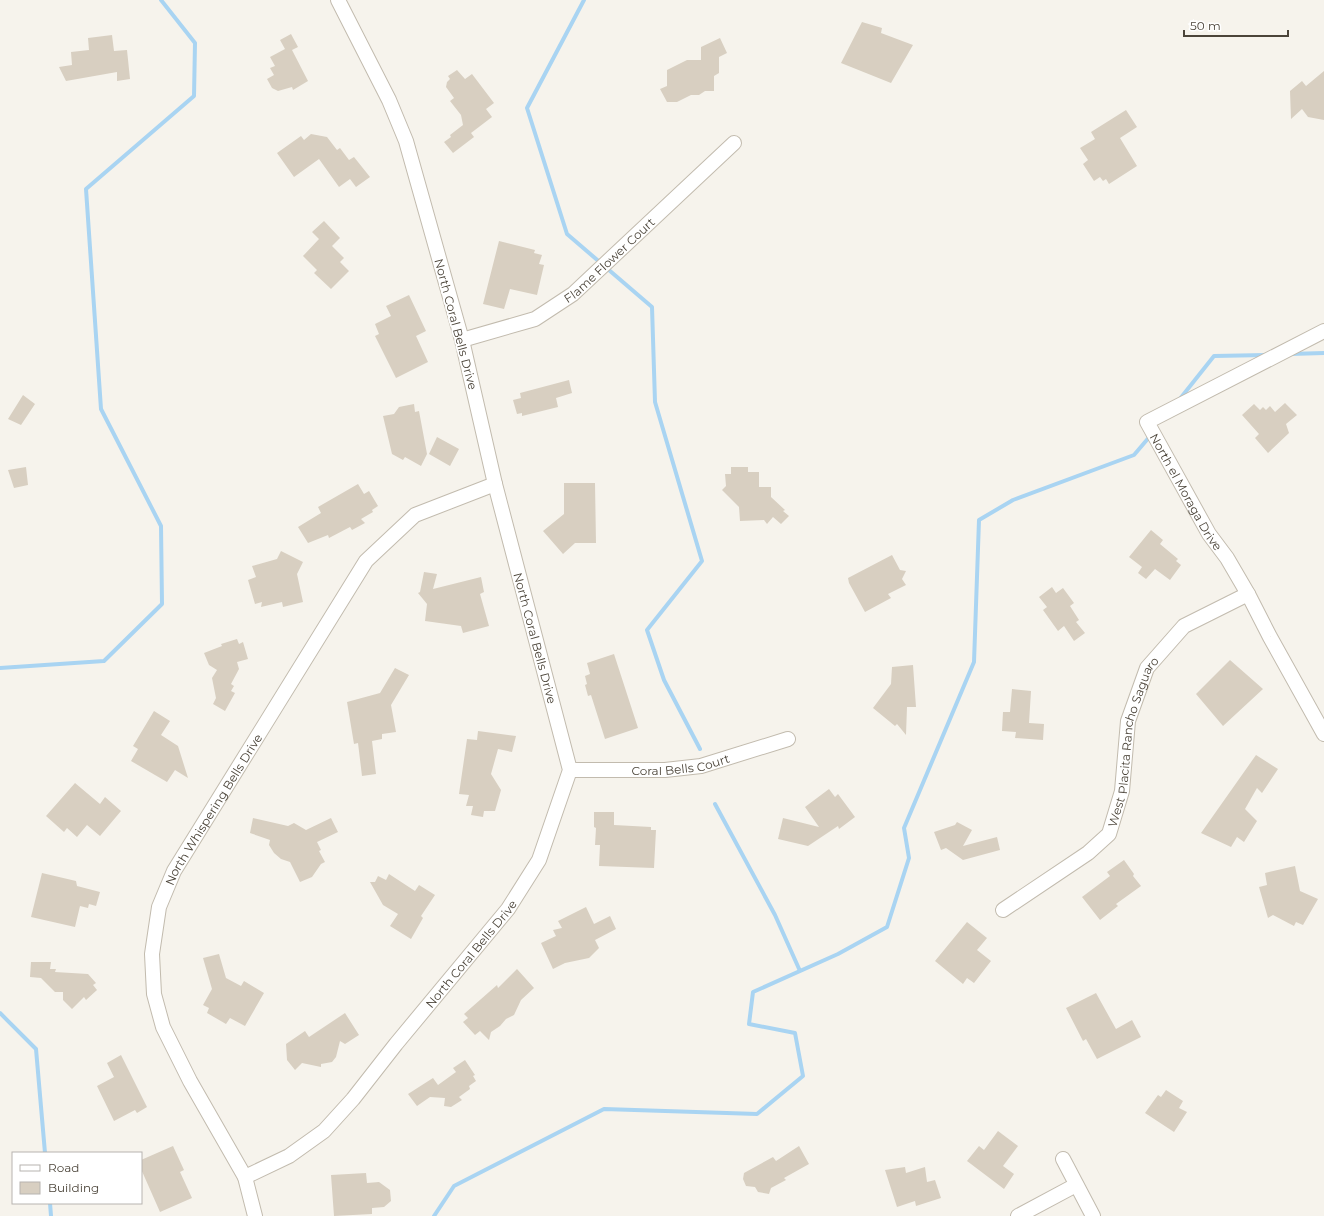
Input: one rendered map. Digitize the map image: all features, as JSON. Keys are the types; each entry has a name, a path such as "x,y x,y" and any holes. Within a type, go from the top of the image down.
{"street":[{"name":"North Coral Bells Drive","path":"245,1177 289,1156 324,1131 508,909 539,860 570,770 495,484 462,340 406,141 389,100 338,0"},
{"name":"Flame Flower Court","path":"462,340 535,319 573,294 734,143"},
{"name":"North el Moraga Drive","path":"1324,331 1147,422 1209,534 1227,558 1248,594 1324,734"},
{"name":"North Whispering Bells Drive","path":"254,1216 245,1177 190,1081 163,1027 154,994 152,954 159,907 174,871 366,561 415,515 495,484"},
{"name":"West Placita Rancho Saguaro","path":"1003,910 1088,853 1109,834 1122,791 1128,721 1147,668 1184,626 1248,594"},
{"name":"Coral Bells Court","path":"570,770 665,770 701,766 788,739"},
{"path":"1063,1159 1093,1216"},
{"path":"1018,1216 1076,1185"}],"building":[{"path":"862,22 882,28 881,33 913,45 891,83 841,63"},
{"path":"291,34 298,47 292,50 308,81 293,90 292,87 278,91 272,88 267,79 274,75 270,68 275,66 270,57 285,49 280,40"},
{"path":"112,35 114,51 127,50 130,79 117,81 117,72 66,81 59,67 72,65 71,52 89,50 88,38"},
{"path":"720,38 727,53 719,57 719,73 714,76 714,91 705,91 699,95 691,95 677,102 667,102 660,89 667,86 667,70 687,60 701,60 701,47"},
{"path":"457,70 465,79 472,74 494,103 486,109 492,117 471,133 474,137 453,153 444,142 451,137 450,135 463,125 461,115 450,101 454,98 446,87 447,82 450,79 448,76"},
{"path":"1324,71 1324,120 1308,117 1302,109 1291,119 1290,91 1302,81 1306,86"},
{"path":"1126,110 1137,127 1120,138 1137,166 1109,184 1106,179 1103,181 1100,177 1094,181 1083,164 1088,160 1080,148 1095,139 1091,132"},
{"path":"311,134 327,137 337,150 340,148 349,160 354,157 370,177 356,187 350,179 339,187 319,159 294,177 277,153 301,136 304,140"},
{"path":"324,221 340,238 332,246 344,258 340,262 349,271 331,289 314,273 317,270 303,256 319,239 312,232"},
{"path":"499,241 535,250 534,253 542,255 539,264 544,265 537,295 510,289 504,309 483,304"},
{"path":"409,295 426,331 416,336 428,362 396,378 375,336 379,334 375,324 391,316 386,306"},
{"path":"569,380 572,393 556,398 558,407 522,416 522,413 517,414 513,400 521,398 520,393"},
{"path":"23,395 35,404 21,425 8,419"},
{"path":"1285,403 1297,415 1286,424 1289,433 1268,453 1255,438 1259,434 1242,415 1254,404 1260,410 1263,407 1266,410 1270,406 1275,412"},
{"path":"414,404 415,412 419,411 427,454 421,466 405,457 403,460 392,454 383,416 394,414 399,407"},
{"path":"437,437 459,449 450,466 429,454"},
{"path":"26,467 28,485 14,488 8,470"},
{"path":"731,467 748,467 748,472 759,472 759,487 771,487 771,497 785,510 783,511 789,516 781,524 773,517 767,524 764,520 740,521 739,507 722,490 726,486 725,474 731,474"},
{"path":"564,483 595,483 596,543 575,543 563,554 543,531 564,514"},
{"path":"358,484 364,494 369,491 378,506 372,510 373,512 361,519 365,523 352,530 350,527 329,538 328,535 308,543 298,527 321,513 318,507"},
{"path":"1151,530 1163,540 1160,544 1178,559 1176,561 1181,565 1170,580 1155,569 1146,579 1138,573 1142,567 1129,557"},
{"path":"281,551 303,562 297,574 303,602 283,607 282,602 261,607 262,602 255,604 248,580 256,577 252,566 277,559"},
{"path":"892,555 900,570 906,571 902,579 906,585 888,594 891,598 865,612 849,583 848,578"},
{"path":"424,572 437,574 433,589 481,577 484,592 480,594 489,626 463,633 461,626 425,621 427,604 418,593 420,592"},
{"path":"1052,587 1056,593 1063,588 1074,603 1070,606 1079,620 1076,622 1085,633 1074,641 1064,626 1058,631 1043,610 1047,607 1039,597"},
{"path":"237,639 239,644 243,642 248,659 237,662 239,669 231,684 234,686 231,691 235,693 225,711 213,704 216,698 212,678 217,670 209,665 204,653 222,646 221,644"},
{"path":"614,654 638,728 605,739 591,695 588,696 585,685 587,684 585,676 590,674 587,663"},
{"path":"1230,660 1263,689 1223,726 1196,694"},
{"path":"913,665 916,707 907,707 906,735 897,724 895,726 873,708 891,684 892,667"},
{"path":"395,668 409,675 391,705 396,732 382,734 382,739 372,741 376,774 362,776 358,743 354,744 347,702 380,693"},
{"path":"1012,689 1031,691 1029,723 1044,724 1043,740 1015,738 1016,732 1002,731 1003,712 1010,712"},
{"path":"154,711 170,721 161,735 178,746 188,778 175,770 167,782 131,761 138,749 133,746"},
{"path":"478,731 516,736 512,752 498,749 491,774 501,790 495,811 484,811 483,817 471,815 473,806 466,806 469,795 459,794 467,739 477,740"},
{"path":"1256,755 1278,769 1262,793 1257,788 1245,809 1257,821 1244,842 1237,837 1231,847 1201,833"},
{"path":"75,783 100,804 105,797 121,811 100,836 87,825 77,837 67,828 64,832 46,816"},
{"path":"829,789 835,797 838,794 855,817 839,829 838,826 808,846 778,839 783,818 819,827 805,807"},
{"path":"594,812 614,812 614,825 651,827 651,830 656,830 654,868 599,866 600,845 595,845 596,828 594,827"},
{"path":"253,818 288,826 294,823 306,830 331,818 338,832 317,842 321,850 319,851 325,862 321,864 312,877 300,882 290,862 281,859 274,853 269,845 270,840 250,833"},
{"path":"957,822 972,830 963,846 997,837 1000,850 963,860 946,848 941,850 934,832 955,825"},
{"path":"1124,860 1134,874 1133,876 1141,886 1116,904 1118,906 1100,920 1082,897 1110,876 1107,872"},
{"path":"1295,866 1300,891 1318,899 1303,925 1296,922 1294,926 1273,915 1268,918 1259,887 1267,885 1265,873"},
{"path":"42,873 76,881 77,886 100,892 96,906 89,904 88,908 80,906 75,927 31,917"},
{"path":"389,874 415,891 419,885 435,895 421,916 423,918 411,939 390,926 398,914 383,905 370,882 375,882 378,876 386,880"},
{"path":"586,907 594,924 610,916 616,929 595,940 599,948 589,958 565,963 553,969 541,943 556,936 553,930 562,928 558,921"},
{"path":"967,922 987,938 977,950 991,961 974,983 967,978 963,984 935,961"},
{"path":"219,954 226,978 241,986 244,981 264,993 245,1026 230,1018 226,1024 207,1013 209,1008 203,1005 212,989 203,958"},
{"path":"31,962 51,962 50,969 56,969 55,972 88,974 96,983 93,985 97,990 86,1000 84,997 72,1009 63,1000 63,992 55,992 41,978 30,977"},
{"path":"517,969 534,988 521,1000 514,1015 506,1019 500,1026 491,1032 489,1040 480,1031 475,1035 463,1022 468,1018 464,1014 497,985 498,988"},
{"path":"1096,993 1116,1029 1132,1020 1141,1037 1097,1059 1086,1039 1083,1041 1066,1008"},
{"path":"345,1013 359,1035 345,1044 340,1041 336,1057 332,1062 321,1064 321,1067 302,1063 295,1070 287,1060 286,1044 305,1031 309,1037"},
{"path":"121,1055 147,1107 137,1113 135,1110 114,1121 97,1086 114,1077 107,1063"},
{"path":"465,1060 475,1075 473,1076 476,1081 469,1086 470,1089 459,1097 462,1100 451,1107 444,1106 445,1098 430,1097 417,1106 408,1094 433,1078 438,1085 456,1072 453,1068"},
{"path":"1166,1090 1183,1101 1179,1108 1187,1112 1174,1132 1145,1113 1158,1095 1161,1097"},
{"path":"998,1131 1018,1146 1003,1166 1014,1174 1004,1189 967,1161 979,1146 984,1150"},
{"path":"173,1146 184,1170 180,1172 192,1198 160,1212 142,1171 142,1160"},
{"path":"799,1146 809,1164 784,1178 786,1180 771,1188 769,1194 758,1192 755,1187 746,1186 743,1179 744,1173 773,1157 776,1161"},
{"path":"905,1167 906,1173 925,1167 927,1182 935,1180 941,1198 916,1206 915,1201 897,1207 885,1170"},
{"path":"366,1173 367,1183 379,1182 390,1190 391,1201 384,1207 372,1208 372,1214 334,1216 331,1175"}],"waterway":[{"path":"0,668 104,661 162,604 161,526 101,409 86,189 194,96 195,43 161,0"},
{"path":"584,0 527,108 567,234 652,307 655,402 702,561 647,630 664,680 700,749"},
{"path":"1290,354 1324,353"},
{"path":"1179,400 1214,356 1266,355"},
{"path":"434,1216 454,1186 604,1109 757,1114 803,1076 795,1033 749,1024 753,992 838,954 887,927 909,858 904,828 974,662 979,520 1013,500 1134,455 1151,435"},
{"path":"715,804 775,915 800,971"},
{"path":"0,1013 36,1049 45,1152"},
{"path":"50,1204 51,1216"}]}
